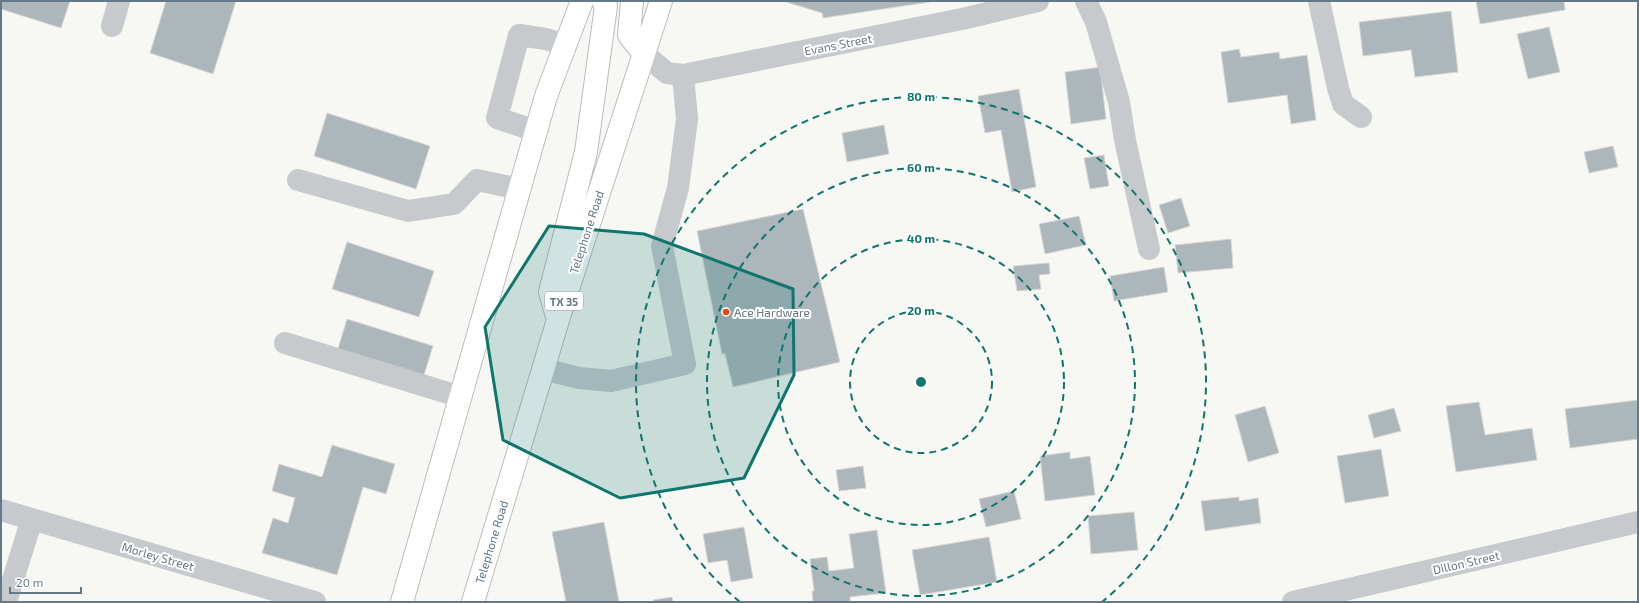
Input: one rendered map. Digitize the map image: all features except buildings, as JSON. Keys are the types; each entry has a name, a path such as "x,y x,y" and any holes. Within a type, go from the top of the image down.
{"main road":[{"path":"402,602 546,96 582,1"},
{"path":"558,320 550,292 586,152 606,6 603,1"},
{"path":"632,1 629,35 644,54"},
{"name":"Telephone Road","path":"473,602 558,320 661,1"}],"street":[{"path":"112,26 119,1"},
{"name":"Evans Street","path":"644,54 667,73 683,75 962,19 1038,1"},
{"path":"1086,1 1096,22 1119,102 1125,140 1150,249"},
{"path":"1319,1 1338,88 1343,104 1361,117"},
{"path":"536,132 497,118 520,35 546,39 565,45"},
{"path":"543,369 580,378 611,381 685,364 662,246 678,188 687,119 683,75"},
{"path":"298,180 408,211 454,204 477,180 520,189"},
{"path":"285,343 461,397"},
{"name":"Morley Street","path":"1,510 289,598 315,602"},
{"path":"6,602 32,519"},
{"name":"Dillon Street","path":"1293,602 1638,522"}],"highlighted area":[{"path":"549,226 644,234 793,289 794,375 744,478 620,498 503,440 485,327"}],"place":[{"name":"Ace Hardware","path":"726,312"}]}
